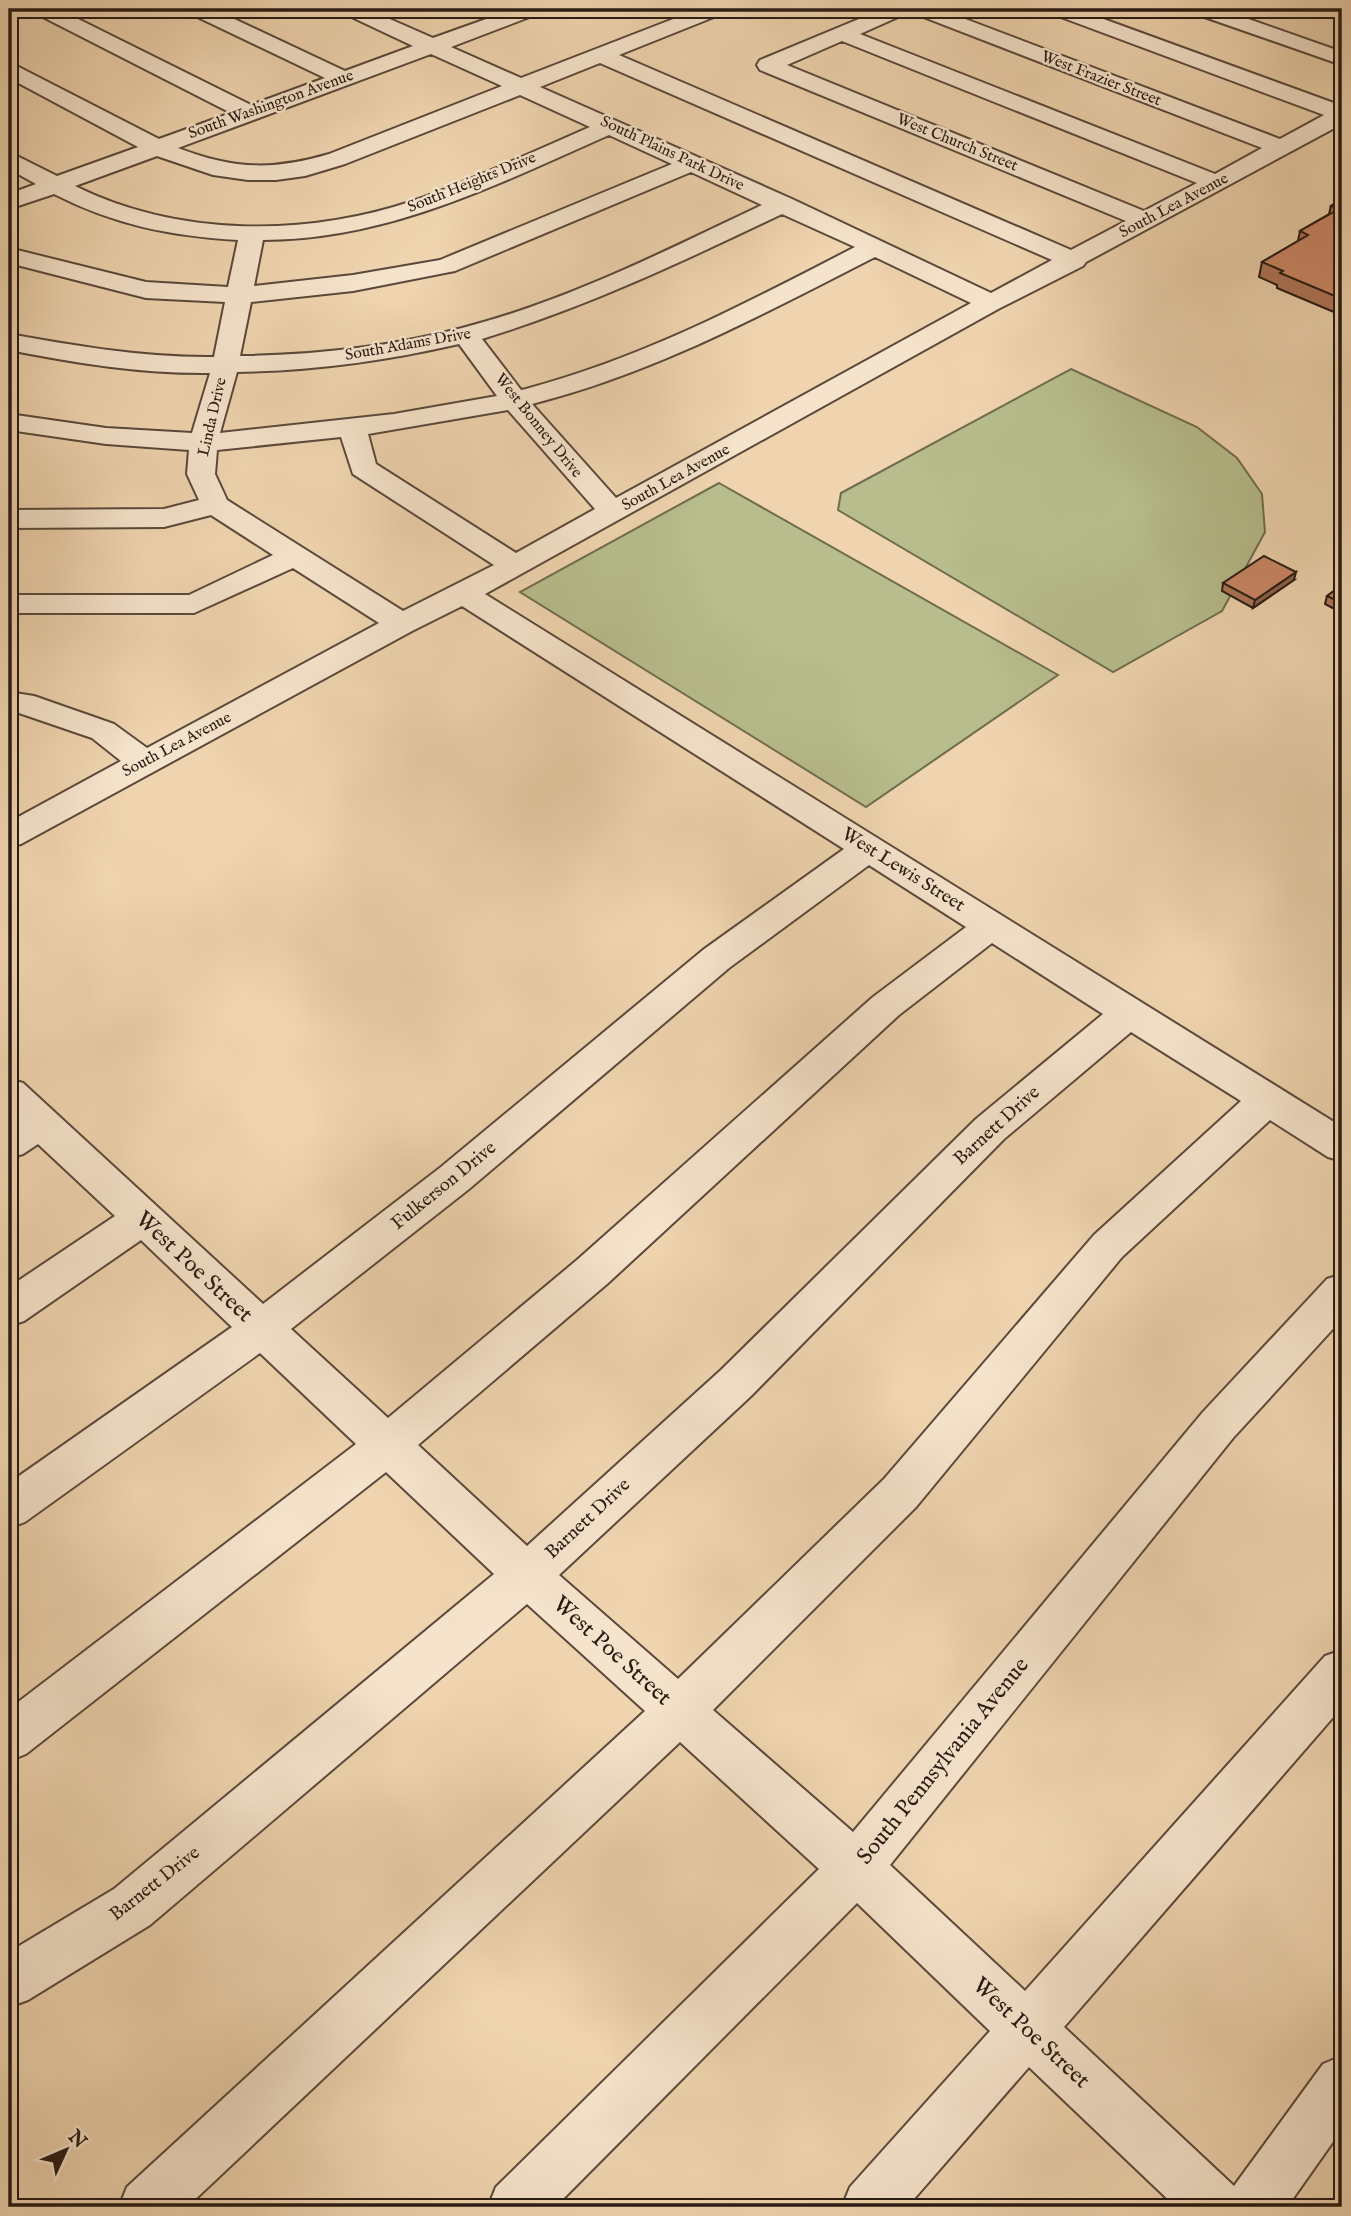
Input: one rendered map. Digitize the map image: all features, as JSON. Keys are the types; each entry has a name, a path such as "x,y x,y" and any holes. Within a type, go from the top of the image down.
{"street":[{"path":"42,9 249,113"},
{"path":"196,9 344,78"},
{"name":"South Plains Park Drive","path":"350,9 783,204 991,303"},
{"path":"9,69 156,148 201,166 259,173 310,168 717,9"},
{"path":"842,34 900,9"},
{"name":"West Frazier Street","path":"920,9 1282,148"},
{"path":"1057,9 1342,114"},
{"path":"1200,9 1342,59"},
{"name":"South Washington Avenue","path":"9,202 432,46 516,11"},
{"path":"842,34 1217,183"},
{"name":"West Church Street","path":"842,34 768,65 1147,221"},
{"path":"600,55 1074,261"},
{"name":"South Lea Avenue","path":"9,836 401,624 463,594 513,564 614,512 991,303 1074,261 1342,114"},
{"name":"South Heights Drive","path":"9,159 55,185 145,222 252,234 353,224 421,206 611,126"},
{"path":"9,255 146,290 240,295 353,283 446,266 693,163"},
{"name":"South Adams Drive","path":"9,342 34,348 141,361 225,366 379,353 466,336 526,317 589,292 783,204"},
{"name":"Linda Drive","path":"215,505 201,474 204,442 225,366 252,234"},
{"path":"9,422 72,433 204,442 352,428 514,400 663,353 875,247"},
{"name":"West Bonney Drive","path":"466,336 571,470 614,512"},
{"path":"352,428 363,468 513,564"},
{"path":"9,519 164,518 215,505 401,624"},
{"path":"9,604 194,604 293,557"},
{"name":"West Lewis Street","path":"463,594 1342,1146"},
{"path":"9,702 23,703 103,731 145,763"},
{"name":"Fulkerson Drive","path":"9,1508 260,1330 455,1178 716,959 868,849"},
{"path":"9,1738 387,1445 592,1272 886,1006 992,925"},
{"name":"Barnett Drive","path":"9,1981 132,1907 527,1575 736,1383 990,1129 1130,1012"},
{"path":"147,2207 679,1711 900,1493 1108,1246 1268,1098"},
{"name":"West Poe Street","path":"20,1120 142,1218 527,1575 856,1868 1216,2207"},
{"path":"9,1309 142,1218"},
{"name":"South Pennsylvania Avenue","path":"516,2207 856,1868 1218,1425 1342,1291"},
{"path":"870,2207 1342,1672"},
{"path":"1252,2207 1342,2083"}],"green space":[{"path":"1071,369 1197,427 1237,458 1262,494 1265,532 1222,611 1113,672 838,510 841,493"},
{"path":"719,483 1058,675 866,807 520,592"}],"building":[{"path":"1342,199 1342,299 1280,273 1283,271 1262,262 1308,235 1300,231 1339,209 1331,206"},
{"path":"1264,556 1296,572 1255,600 1223,583"},
{"path":"1342,585 1342,603 1327,596"}]}
